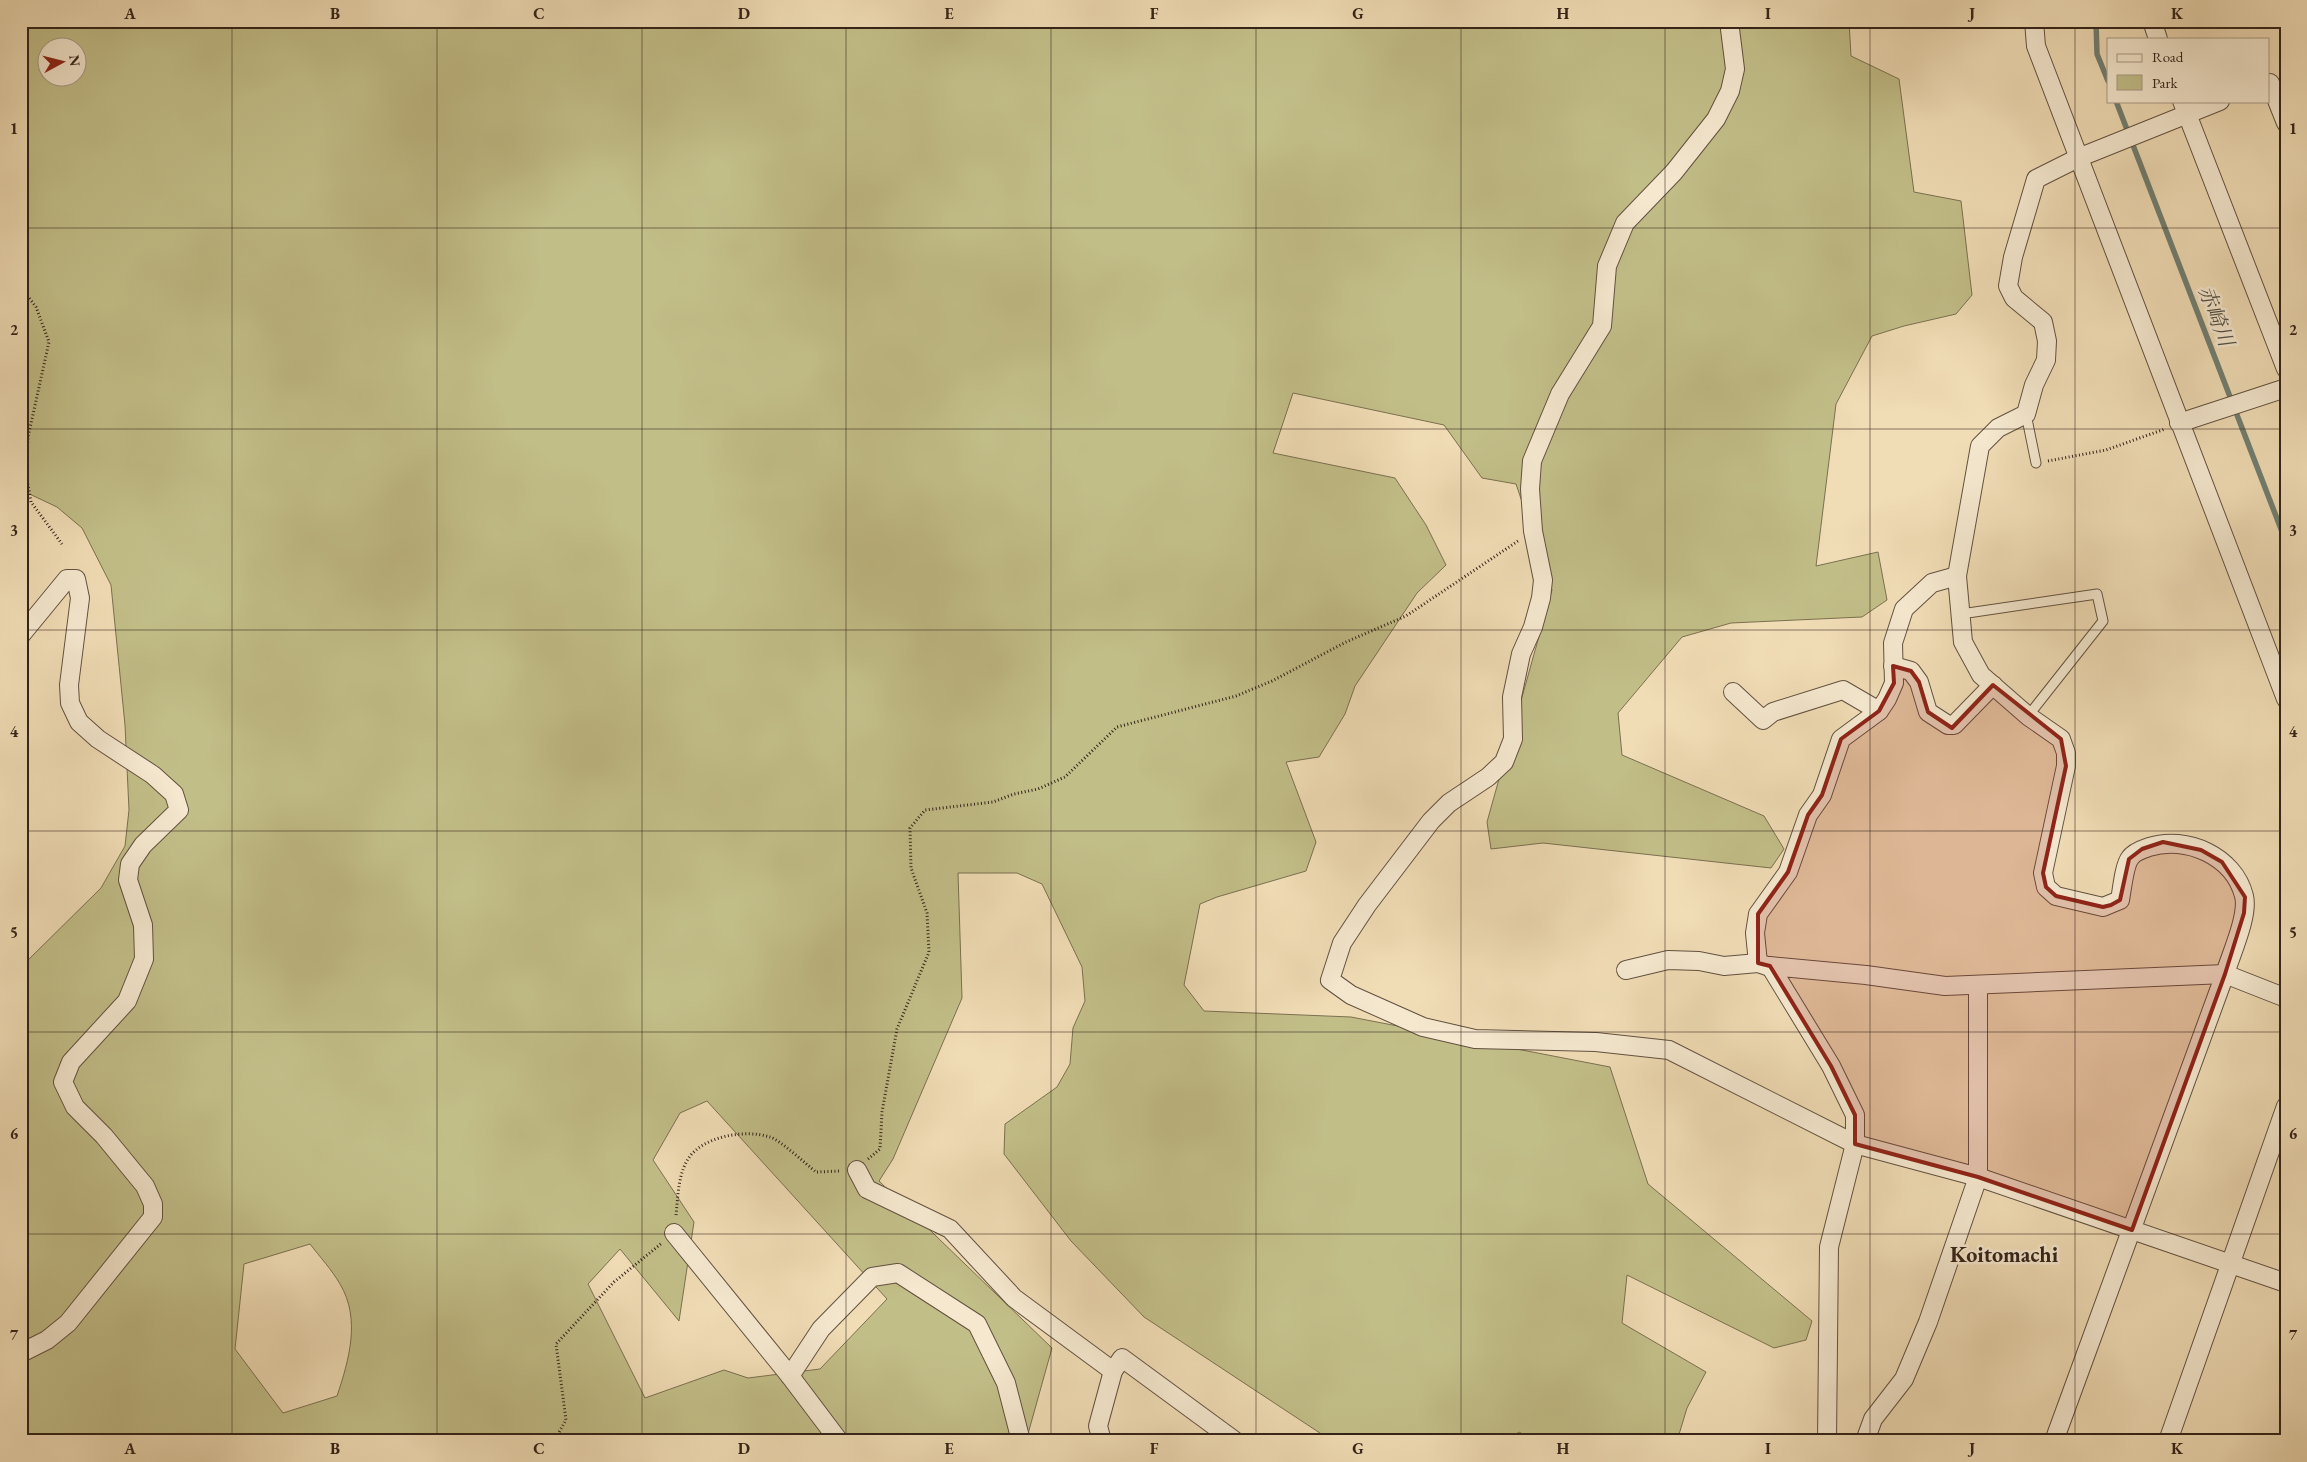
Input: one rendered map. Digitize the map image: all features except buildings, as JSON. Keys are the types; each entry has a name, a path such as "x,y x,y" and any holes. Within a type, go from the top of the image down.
{"street":[{"path":"1729,21 1735,69 1730,91 1716,119 1674,172 1624,223 1607,266 1602,326 1560,394 1532,461 1530,489 1533,531 1543,580 1541,598 1533,627 1521,654 1512,697 1513,739 1504,762 1488,777 1449,803 1431,820 1367,905 1342,943 1330,980 1351,995 1423,1027 1475,1039 1596,1042 1669,1050 1855,1144 1978,1177 2286,1283"},
{"path":"2034,21 2036,46 2179,424 2286,699"},
{"path":"2152,21 2158,38"},
{"path":"2270,83 2286,123"},
{"path":"2054,1441 2225,974 2244,912 2245,897 2239,884 2222,862 2201,850 2180,843 2163,842 2142,849 2129,859 2120,900 2103,907 2056,896 2046,887 2044,872 2066,766 2066,753 2061,739 2028,716 1981,675 1963,642 1957,576 1980,446 1998,428 2026,414 2034,386 2046,360 2047,341 2042,322 2014,298 2008,286 2013,257 2036,179 2184,107 2214,102"},
{"path":"2184,107 2286,369"},
{"path":"2179,424 2286,388"},
{"path":"1827,1441 1829,1247 1855,1144 1855,1115 1831,1066 1764,965 1755,933 1758,914 1788,872 1808,815 1822,795 1841,739 1879,711 1894,683 1892,642 1904,609 1932,584 1957,576"},
{"path":"21,635 67,580 76,579 80,598 69,685 70,703 79,722 98,739 153,775 174,794 179,810 143,845 130,864 128,880 143,925 144,959 127,1001 71,1062 63,1082 75,1107 104,1136 145,1186 154,1204 153,1217 68,1323 47,1340 21,1353"},
{"path":"1893,666 1911,672 1918,682 1928,712 1948,725 1954,725 1993,685"},
{"path":"1733,692 1763,720 1773,712 1843,690 1879,711"},
{"path":"1626,970 1668,960 1699,961 1724,966 1764,965 1866,975 1945,986 2225,974 2286,998"},
{"path":"1865,1441 1873,1419 1904,1379 1928,1322 1978,1177 1978,986"},
{"path":"2168,1441 2286,1106"},
{"path":"857,1170 867,1189 950,1229 1014,1298 1083,1346 1113,1371"},
{"path":"674,1233 790,1376 838,1441"},
{"path":"790,1376 821,1329 872,1276 898,1273 977,1324 1006,1383 1021,1441"},
{"path":"1102,1441 1098,1426 1113,1371 1122,1358 1235,1441"}],"lane":[{"path":"2026,414 2036,463"},
{"path":"1961,614 2097,594 2103,621 2028,716"}],"path":[{"path":"21,287 36,308 49,342 28,437 26,473 31,502 62,544"},
{"path":"2036,463 2106,450 2179,424"},
{"path":"554,1441 566,1420 556,1344 614,1282 674,1233 679,1184 688,1159 700,1147 729,1134 771,1137 816,1172 857,1170 880,1148 882,1112 897,1029 928,952 927,913 911,868 910,828 925,810 993,802 1014,794 1038,789 1065,777 1117,727 1236,696 1272,681 1346,642 1406,616 1533,531"}],"highlighted area":[{"path":"1893,666 1911,671 1919,682 1928,712 1952,728 1993,685 2061,739 2066,766 2043,873 2046,887 2056,896 2103,907 2111,905 2120,900 2129,859 2142,849 2163,842 2201,850 2222,862 2245,897 2244,913 2225,974 2132,1230 1978,1177 1855,1144 1855,1115 1831,1066 1770,966 1758,963 1758,914 1788,872 1808,815 1822,795 1841,739 1879,711 1894,683"}],"green space":[{"path":"21,21 1849,21 1851,56 1899,79 1914,192 1961,201 1972,295 1956,314 1904,326 1872,336 1836,404 1816,566 1878,552 1887,600 1862,617 1731,623 1682,637 1618,713 1622,755 1764,816 1784,849 1771,868 1543,843 1491,849 1487,822 1552,590 1516,484 1482,478 1444,425 1293,393 1273,453 1395,478 1426,525 1446,565 1417,593 1355,686 1345,714 1319,757 1286,762 1316,842 1306,871 1217,897 1200,904 1184,985 1204,1011 1351,1017 1610,1067 1648,1184 1812,1321 1806,1340 1774,1348 1627,1275 1622,1323 1706,1372 1687,1408 1677,1441 1526,1441 1520,1432 1499,1441 1332,1441 1144,1317 1071,1241 1004,1154 1005,1124 1057,1087 1070,1064 1073,1028 1085,1001 1082,967 1042,884 1017,873 958,873 962,998 893,1159 879,1181 1052,1348 1026,1441 21,1441 21,967 101,888 125,846 129,810 125,725 111,585 82,528 57,507 21,490","holes":["707,1101 887,1299 820,1369 748,1378 724,1370 645,1398 588,1284 620,1249 679,1321 694,1222 653,1160 680,1113","310,1244 340,1284 346,1297 351,1325 349,1354 337,1396 283,1413 235,1349 244,1264"]}],"waterway":[{"name":"赤崎川","path":"2096,21 2097,54 2107,79"},
{"name":"赤崎川","path":"2116,102 2286,542"}],"district":[{"name":"Koitomachi","path":"2004,1254"}]}
